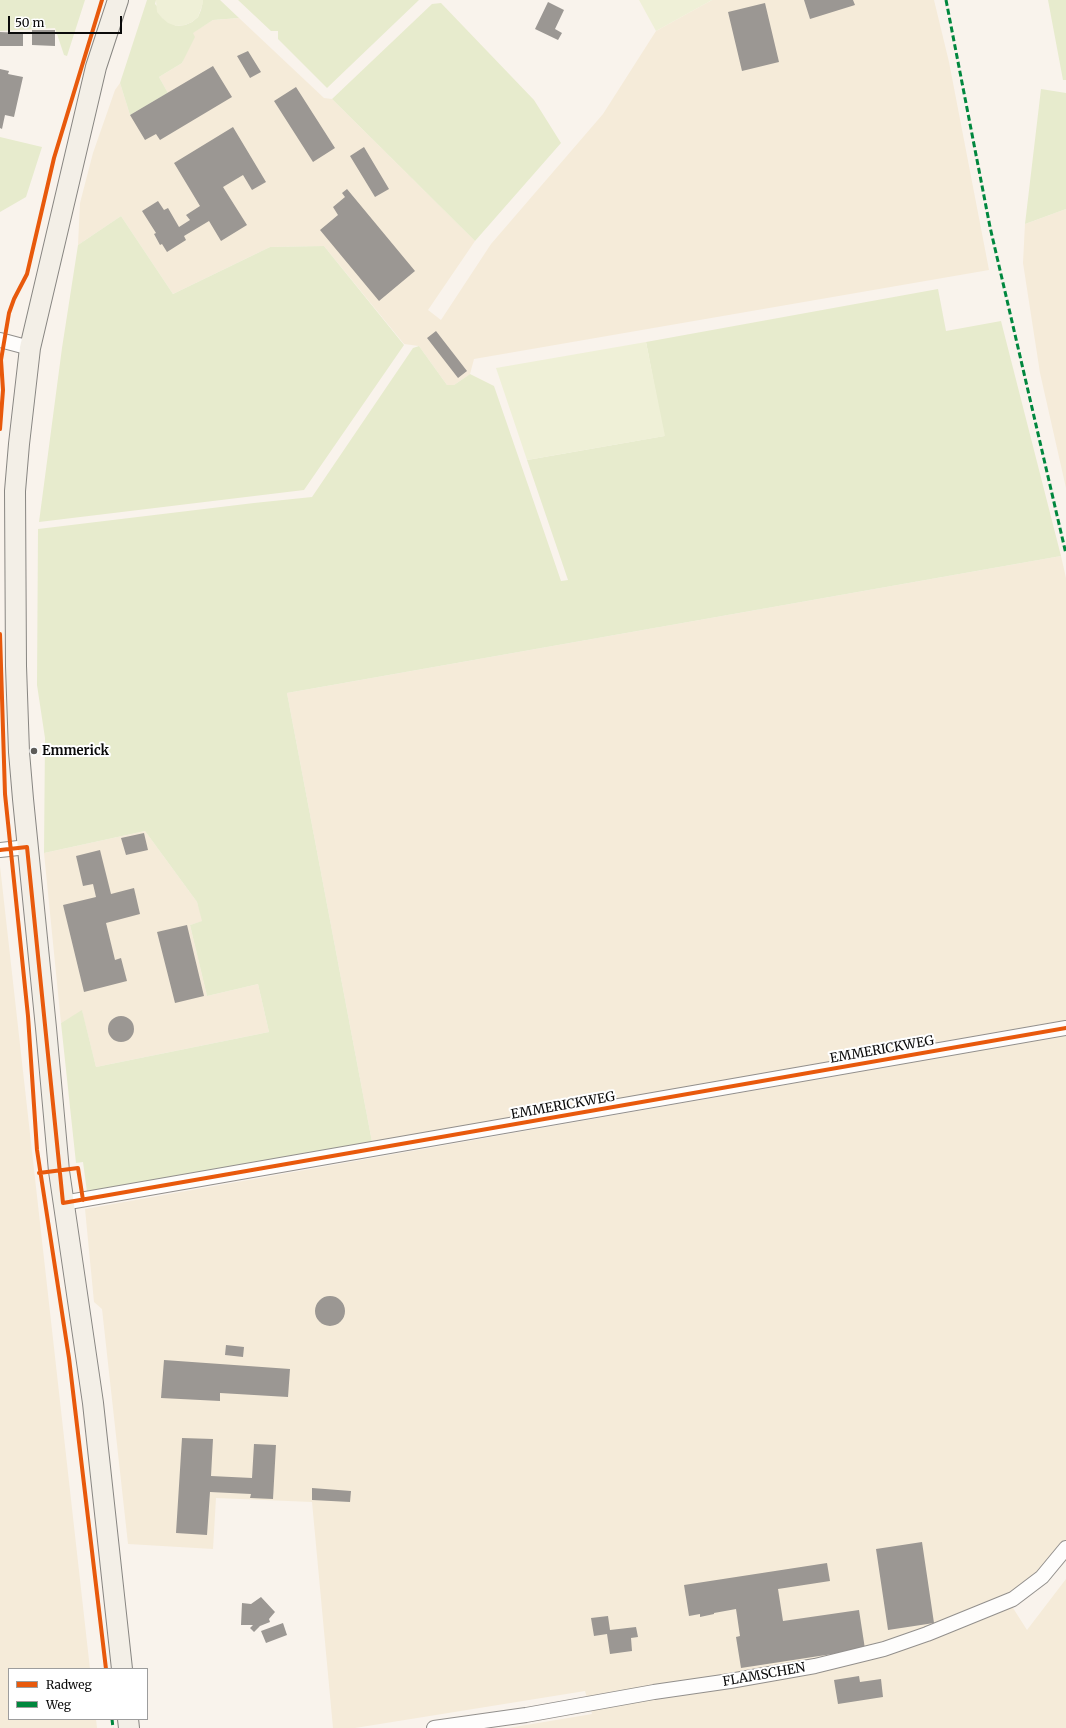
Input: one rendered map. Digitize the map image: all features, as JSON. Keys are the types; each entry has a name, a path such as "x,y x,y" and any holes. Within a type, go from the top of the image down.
{"main road":[{"path":"118,0 96,67 30,348 18,444 15,491 16,666 19,752 27,847 63,1203 93,1403 122,1668"}],"street":[{"path":"0,340 30,348"},
{"path":"0,850 27,847"},
{"name":"EMMERICKWEG","path":"63,1203 1066,1028"},
{"name":"FLAMSCHEN","path":"434,1728 526,1715 654,1692 730,1681 815,1666 884,1649 927,1634 1013,1599 1042,1576 1066,1548"}],"shaded area":[{"path":"712,0 934,0 949,62 989,270 474,359 470,374 454,385 447,385 419,346 404,344 324,246 270,247 173,294 121,216 78,245 80,203 93,153 115,90 120,83 130,115 168,93 159,77 182,63 192,33 213,20 239,18 324,98 332,99 475,241 428,310 441,320 491,244 603,114 656,31"},
{"path":"1066,209 1066,488 1040,373 1023,263 1025,224"},
{"path":"1061,556 1066,578 1066,1020 372,1142 287,693"},
{"path":"145,831 197,902 203,921 190,925 207,996 258,984 269,1032 96,1067 82,1011 61,1023 44,853"},
{"path":"0,866 90,1668 8,1668 8,1720 96,1720 97,1728 0,1728"},
{"path":"1066,1035 1066,1541 1045,1568 1006,1597 1027,1630 1066,1579 1066,1728 508,1728 592,1714 585,1691 355,1728 333,1728 312,1502 216,1498 213,1549 128,1544 102,1309 94,1302 85,1209"}],"green space":[{"path":"0,0 85,0 67,56 64,55 55,28 0,31"},
{"path":"147,0 156,0 155,4 176,26 185,25 198,17 203,0 220,0 239,18 213,20 193,33 195,37 182,63 159,77 168,93 130,115 120,83"},
{"path":"156,0 203,0 203,3 198,17 185,25 176,26 168,23 157,12"},
{"path":"238,0 419,0 327,88 278,39 278,31 271,31"},
{"path":"639,0 712,0 656,31"},
{"path":"1048,0 1066,0 1066,80 1063,80"},
{"path":"441,3 534,100 561,143 475,241 332,99 432,4"},
{"path":"1041,89 1066,93 1066,209 1025,224"},
{"path":"0,137 42,147 26,197 0,212"},
{"path":"121,216 173,294 270,247 324,246 404,345 304,490 39,522 62,348 78,245"},
{"path":"938,289 946,331 1001,321 1061,556 287,693 372,1142 87,1192 83,1162 76,1163 61,1023 82,1010 96,1067 269,1032 258,984 207,996 190,925 202,921 197,902 145,831 44,853 45,738 37,685 38,529 312,497 413,348 419,346 447,385 454,385 470,374 494,386 561,581 568,580 527,460 664,436 646,342"},
{"path":"646,342 665,436 527,460 496,368"}],"building":[{"path":"804,0 853,0 855,5 810,19"},
{"path":"548,2 564,10 555,29 562,33 558,40 535,29"},
{"path":"765,3 779,62 742,71 728,12"},
{"path":"32,30 55,30 55,46 32,45"},
{"path":"0,32 23,33 23,46 0,46"},
{"path":"248,51 261,72 250,78 237,56"},
{"path":"213,66 232,97 160,140 156,134 145,140 130,115"},
{"path":"0,69 9,71 8,74 23,77 14,117 5,115 2,129 0,128"},
{"path":"296,87 335,148 313,162 274,101"},
{"path":"233,127 266,182 252,190 243,175 223,187 247,225 221,241 209,221 184,236 186,240 167,252 162,244 160,245 154,234 156,233 142,211 158,201 164,210 168,208 179,227 190,220 186,215 200,206 174,163"},
{"path":"364,147 389,189 375,197 350,156"},
{"path":"347,189 415,271 379,301 320,230 338,215 333,207 345,197 342,193"},
{"path":"436,331 467,371 458,378 427,338"},
{"path":"144,833 148,850 126,855 121,838"},
{"path":"100,850 111,894 134,888 140,914 106,923 115,960 121,958 127,981 84,992 63,905 96,897 93,884 83,886 76,856"},
{"path":"187,925 204,996 175,1003 157,932"},
{"path":"121,1016 130,1020 134,1029 130,1038 121,1042 112,1038 108,1029 112,1020"},
{"path":"330,1296 336,1297 344,1305 344,1317 336,1325 330,1326 324,1325 316,1317 315,1311 316,1305 324,1297"},
{"path":"226,1345 244,1347 243,1357 225,1355"},
{"path":"164,1360 290,1369 288,1397 220,1393 220,1401 161,1398"},
{"path":"182,1438 213,1439 211,1476 252,1478 254,1444 276,1445 273,1499 250,1498 251,1494 210,1492 207,1535 176,1533"},
{"path":"312,1488 351,1491 350,1502 312,1500"},
{"path":"922,1542 934,1623 888,1630 876,1549"},
{"path":"827,1563 830,1581 778,1589 783,1621 859,1610 865,1649 741,1668 736,1637 740,1636 736,1609 700,1617 700,1614 689,1616 684,1585"},
{"path":"261,1597 275,1612 269,1619 270,1622 260,1626 254,1632 250,1628 253,1625 241,1625 242,1603 251,1604"},
{"path":"608,1616 610,1630 636,1627 638,1637 631,1638 632,1651 610,1654 607,1634 594,1636 591,1618"},
{"path":"283,1623 287,1635 266,1643 261,1631"},
{"path":"859,1676 860,1682 881,1679 883,1697 838,1704 834,1680"}],"marked path":[{"path":"946,0 990,227 1066,554"},
{"path":"112,1720 113,1728"}],"cycle path":[{"path":"0,429 3,390 1,360 9,313 14,299 27,274 54,158 102,0"},
{"path":"0,634 5,794 28,1016 37,1150 69,1358 106,1668"},
{"path":"0,850 27,847 63,1203 1066,1028"},
{"path":"39,1173 78,1168 83,1200"}],"place":[{"name":"Emmerick","path":"34,751"}]}
